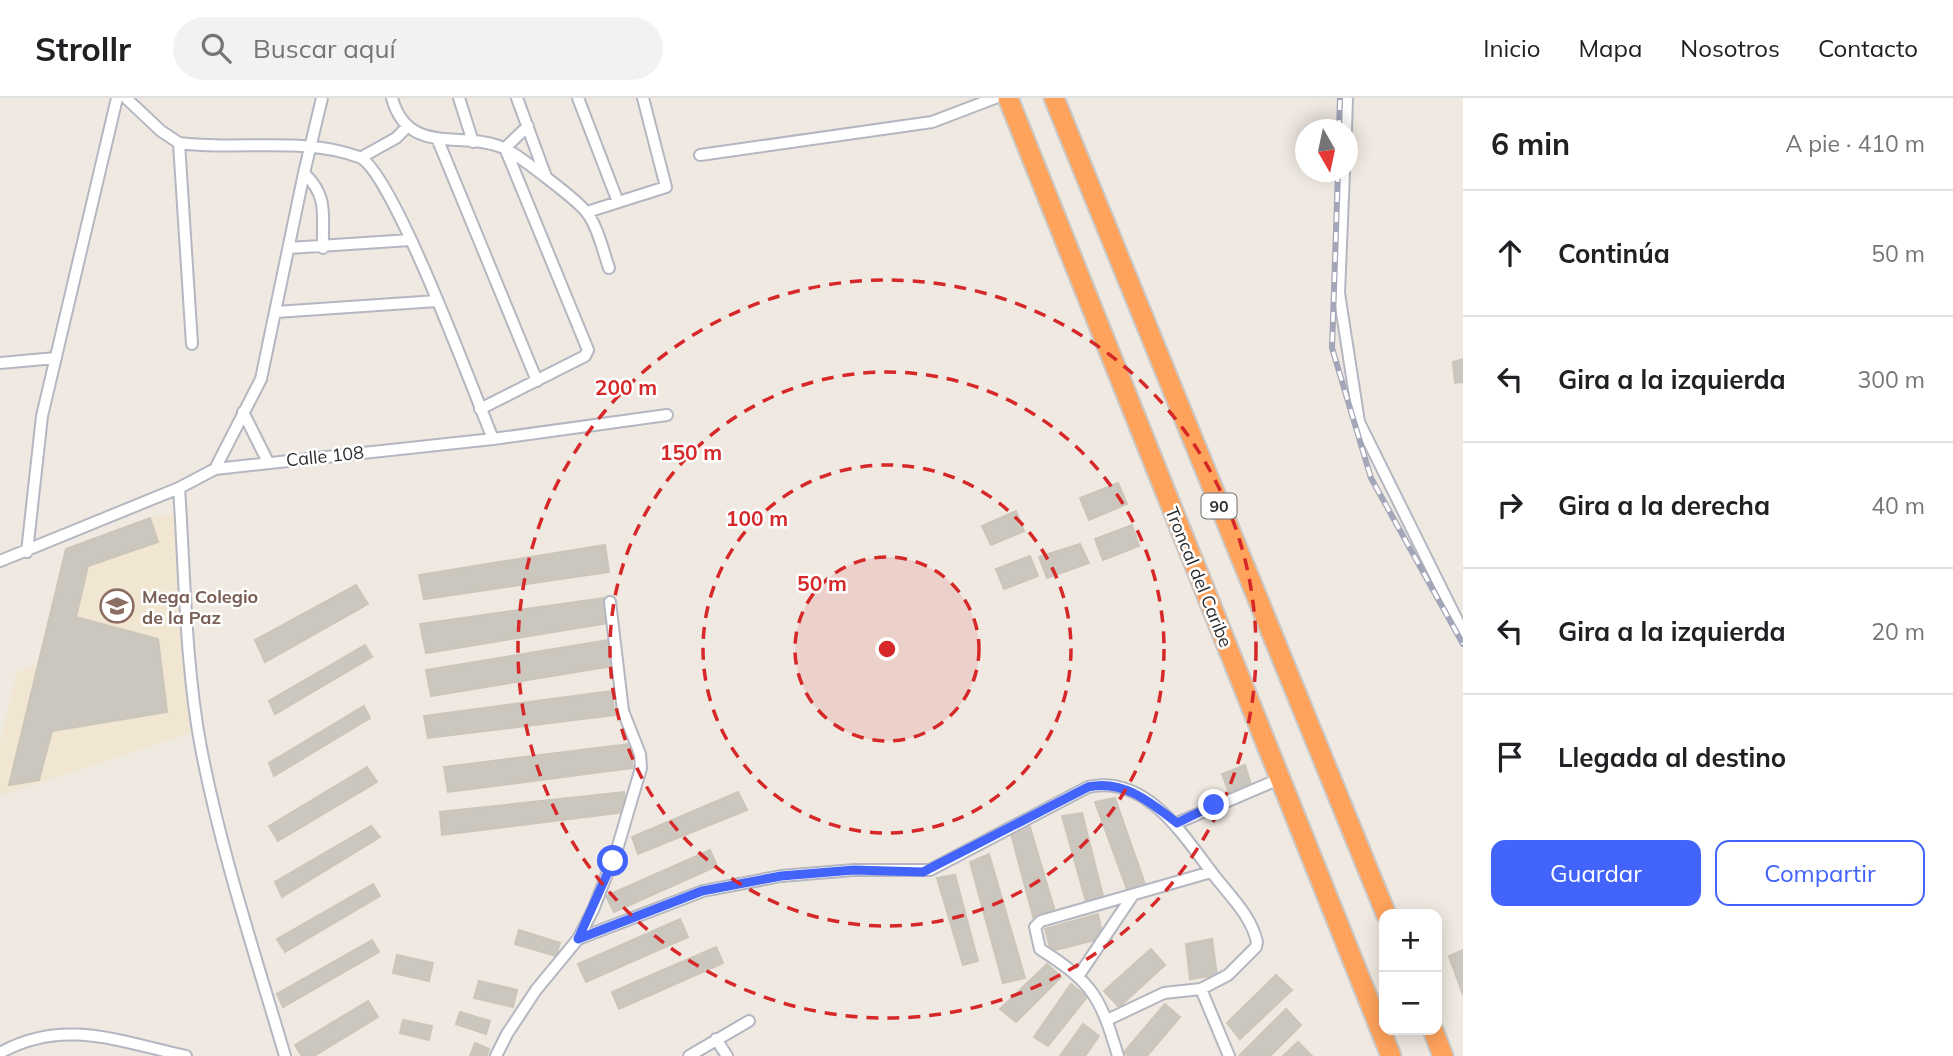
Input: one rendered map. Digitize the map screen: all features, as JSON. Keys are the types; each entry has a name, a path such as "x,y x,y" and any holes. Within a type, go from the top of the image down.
{"highway":[{"name":"Troncal del Caribe","path":"1008,98 1391,1056"},
{"name":"90","path":"1054,98 1383,909"},
{"path":"1435,1035 1444,1056"}],"street":[{"path":"27,552 42,416 117,98"},
{"path":"126,98 161,131 179,143 311,147 362,157 375,173 410,240 493,439"},
{"path":"215,469 261,379 303,173 322,98"},
{"path":"392,98 399,119 407,127 437,138 505,148 546,178 587,212 609,268"},
{"path":"459,98 473,142"},
{"path":"517,98 546,178"},
{"path":"578,98 618,202"},
{"path":"587,212 666,187 643,98"},
{"path":"700,155 932,122 995,98"},
{"path":"1346,119 1347,98"},
{"path":"505,148 528,125"},
{"path":"362,157 396,138 407,127"},
{"path":"437,138 537,381"},
{"path":"179,143 192,344"},
{"path":"480,409 585,356 588,343 505,148"},
{"path":"303,173 317,186 322,196 323,248"},
{"path":"1344,182 1339,293 1359,422 1463,632"},
{"path":"289,248 323,248 410,240"},
{"path":"276,312 437,301"},
{"path":"0,363 56,358"},
{"path":"243,411 268,462"},
{"name":"Calle 108","path":"0,561 179,488 215,469 493,439 667,415"},
{"path":"179,488 193,683 201,747 229,866 285,1056"},
{"path":"496,1056 536,990 578,939 593,910 615,854 641,768 640,754 623,711 610,602"},
{"path":"1177,823 1279,779"},
{"path":"578,939 702,891 781,876 854,870 923,872 1088,787 1106,783 1122,787 1177,823 1211,872 1243,911 1257,942 1256,947 1228,975 1200,989 1164,993 1107,1020"},
{"path":"1118,1056 1107,1020 1079,975 1040,949 1034,932 1037,923 1211,872"},
{"path":"1079,975 1133,895"},
{"path":"1200,989 1229,1056"},
{"path":"689,1056 749,1021"},
{"path":"0,1052 47,1033 78,1032 186,1056"},
{"path":"716,1040 727,1056"}],"shaded area":[{"name":"Mega Colegio de la Paz","path":"174,513 193,732 0,796 0,744 16,673 39,662 66,549 150,518"}],"building":[{"path":"1463,359 1463,382 1455,383 1453,362"},
{"path":"1118,483 1127,504 1089,520 1080,498"},
{"path":"1016,511 1024,531 991,545 982,526"},
{"path":"150,518 158,542 88,566 76,617 158,639 167,712 52,731 39,780 9,785 66,549"},
{"path":"1132,525 1139,546 1103,560 1095,539"},
{"path":"1080,544 1089,563 1047,578 1039,557"},
{"path":"605,545 609,572 424,599 419,575"},
{"path":"1030,556 1038,576 1004,589 996,569"},
{"path":"356,585 368,604 265,662 255,640"},
{"path":"605,598 609,623 426,653 420,624"},
{"path":"609,640 613,666 431,696 426,670"},
{"path":"365,645 372,657 275,714 269,701"},
{"path":"611,691 615,715 428,738 424,716"},
{"path":"364,706 370,718 274,776 269,763"},
{"path":"629,744 633,768 448,792 444,767"},
{"path":"1245,765 1251,785 1229,793 1222,774"},
{"path":"367,767 377,782 278,841 269,826"},
{"path":"624,792 627,812 442,835 440,812"},
{"path":"738,792 747,810 638,854 632,837"},
{"path":"1115,798 1146,887 1128,892 1095,802"},
{"path":"1082,813 1104,900 1087,905 1062,816"},
{"path":"1029,824 1056,915 1034,920 1010,830"},
{"path":"371,826 380,837 282,897 275,882"},
{"path":"710,850 717,866 614,912 606,896"},
{"path":"989,854 1025,978 1003,983 970,862"},
{"path":"955,875 978,961 963,965 937,878"},
{"path":"373,884 380,896 285,952 277,939"},
{"path":"1098,914 1103,938 1051,951 1045,929"},
{"path":"680,919 688,937 586,982 578,964"},
{"path":"519,930 560,943 556,956 515,944"},
{"path":"1212,939 1217,975 1190,979 1186,944"},
{"path":"372,940 379,952 283,1007 277,994"},
{"path":"716,947 723,963 619,1009 612,992"},
{"path":"1151,949 1165,965 1119,1007 1104,991"},
{"path":"1463,950 1463,995 1449,956"},
{"path":"397,955 433,963 429,981 393,973"},
{"path":"1047,964 1061,977 1016,1022 1000,1009"},
{"path":"1276,975 1292,990 1240,1039 1227,1023"},
{"path":"479,981 517,990 513,1007 474,998"},
{"path":"1071,984 1087,997 1048,1046 1034,1037"},
{"path":"368,1001 378,1017 314,1056 302,1056 295,1045"},
{"path":"1165,1004 1180,1017 1147,1056 1128,1056 1124,1052"},
{"path":"1286,1009 1301,1025 1270,1056 1239,1056"},
{"path":"460,1012 490,1021 486,1034 456,1024"},
{"path":"403,1020 432,1026 429,1040 400,1033"},
{"path":"1083,1024 1099,1036 1085,1056 1060,1056"},
{"path":"1298,1042 1312,1056 1283,1056"},
{"path":"475,1043 489,1049 487,1056 470,1056"}],"railway":[{"path":"1339,119 1340,98"},
{"path":"1338,182 1332,348 1371,478 1463,644"}],"place":[{"name":"Mega Colegio de la Paz","path":"117,606"}],"route":[{"path":"613,861 578,939 702,891 781,876 854,870 930,870 1009,826 1088,787 1106,783 1122,787 1158,808 1177,823 1214,805"}]}
